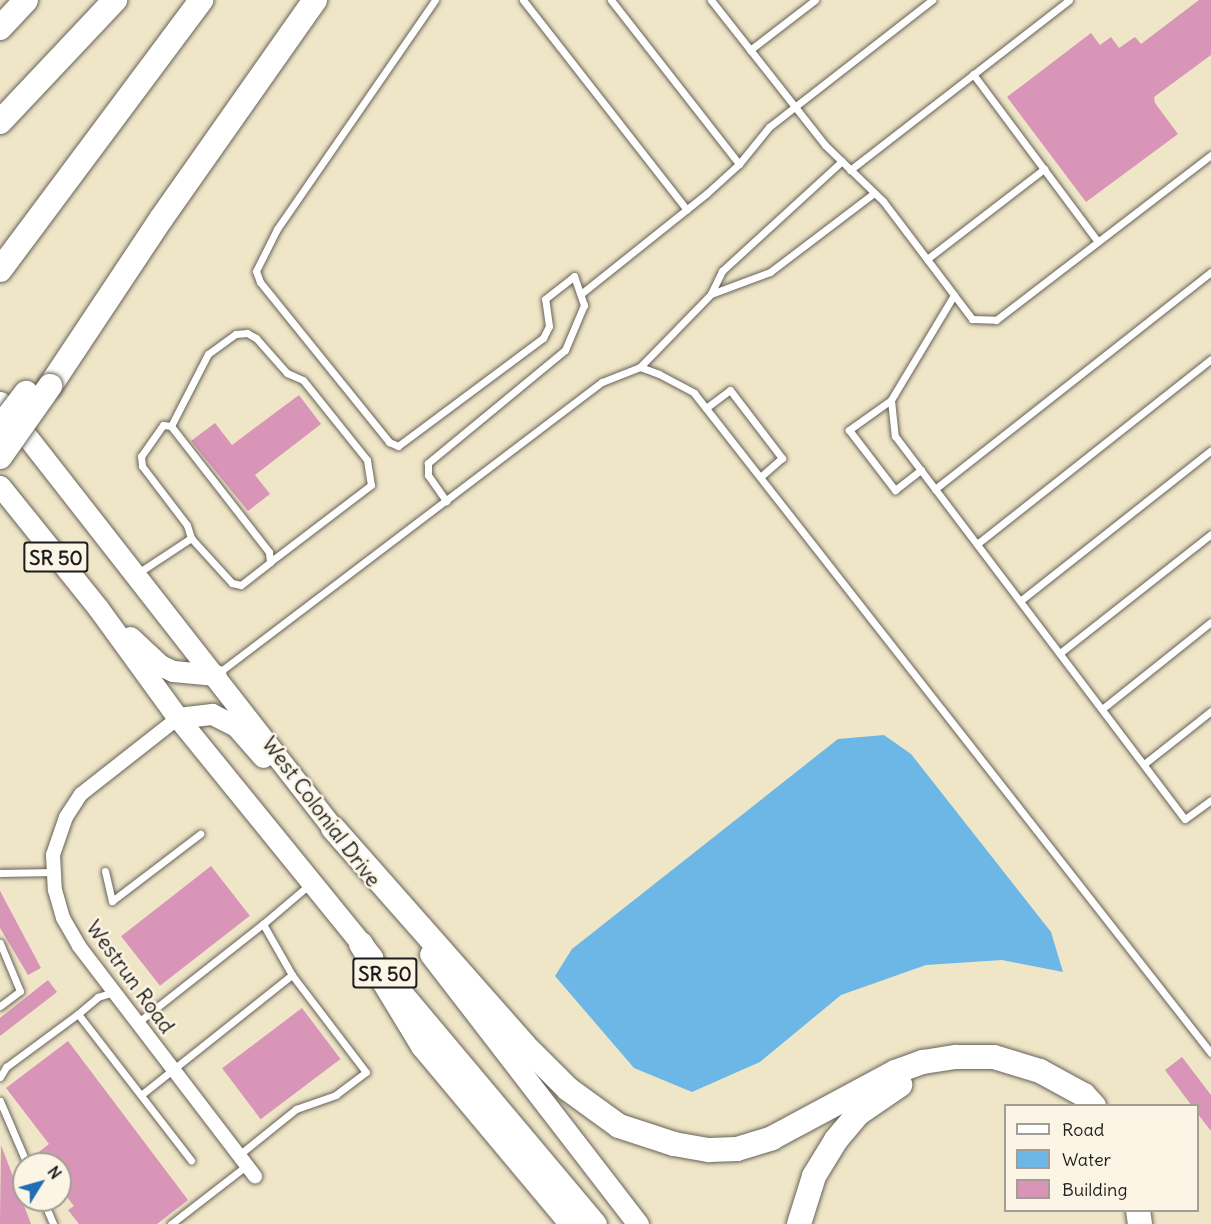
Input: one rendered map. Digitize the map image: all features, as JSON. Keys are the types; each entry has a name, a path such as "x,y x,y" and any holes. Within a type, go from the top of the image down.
{"highway":[{"path":"0,28 26,0"},
{"path":"0,122 115,0"},
{"path":"0,270 201,0"},
{"path":"0,457 46,379 315,0"},
{"path":"0,427 46,379"},
{"name":"West Colonial Drive","path":"0,402 138,573 638,1224"},
{"name":"SR 50","path":"0,486 98,608 178,718 361,944 596,1224"},
{"path":"98,608 160,665 185,674 216,675"},
{"path":"178,718 212,714 236,726 301,799 333,828 524,1045 568,1089 619,1126 674,1144 709,1150 737,1149 772,1138 895,1072 923,1062 956,1057 993,1057 1040,1071 1084,1095 1092,1104"},
{"path":"361,944 423,1046 572,1224"},
{"path":"799,1224 814,1176 836,1140 859,1113 903,1084 951,1072 1000,1073 1052,1091 1070,1104"}],"street":[{"name":"Westrun Road","path":"178,718 81,794 66,817 53,855 54,872 63,918 137,1023 247,1165"}],"lane":[{"path":"435,0 277,229 258,263 260,282 389,442 399,446 543,338 549,326 545,299 550,292 574,276 582,293 584,305 577,328 556,359 431,458 428,475 446,501"},
{"path":"523,0 687,210"},
{"path":"611,0 738,164"},
{"path":"711,0 794,106 850,170 874,193 972,319 996,320 1211,155"},
{"path":"750,50 815,0"},
{"path":"582,293 687,210 738,164 769,127 794,106 932,0"},
{"path":"850,170 1069,0"},
{"path":"973,74 1098,242"},
{"path":"216,675 602,382 640,368 711,294 722,271 842,161"},
{"path":"927,260 1044,169"},
{"path":"711,294 771,272 874,193"},
{"path":"935,489 1211,272"},
{"path":"921,470 895,490 849,430 891,400 954,295"},
{"path":"171,426 208,354 237,334 247,333 256,338 287,373 310,387 367,460 371,485 241,585 232,584 190,538 188,525 142,466 141,456 163,425 171,426 269,552 270,562"},
{"path":"977,544 1211,359"},
{"path":"640,368 694,393 1211,1053"},
{"path":"706,408 730,390 782,458 760,477"},
{"path":"891,400 895,436 1185,819 1211,800"},
{"path":"1020,601 1211,450"},
{"path":"1059,653 1211,534"},
{"path":"138,573 190,538"},
{"path":"1102,709 1211,622"},
{"path":"1144,764 1211,711"},
{"path":"105,871 112,901 200,834"},
{"path":"0,873 54,872"},
{"path":"137,1023 263,924 311,882"},
{"path":"171,1224 247,1165 296,1108 336,1095 366,1072 292,975 263,924"},
{"path":"0,943 20,990 0,1006"},
{"path":"141,1095 292,975"},
{"path":"0,1077 6,1067 98,997 114,992"},
{"path":"78,1014 191,1160"},
{"path":"0,1101 22,1152"}],"water":[{"path":"884,735 911,754 1051,932 1063,972 1002,960 926,965 841,995 760,1062 692,1092 634,1068 555,976 572,949 838,739"}],"building":[{"path":"1199,0 1211,0 1211,55 1154,97 1155,103 1178,134 1086,202 1007,97 1091,33 1100,45 1111,37 1119,48 1135,37 1141,44"},
{"path":"299,395 321,424 255,475 270,494 248,511 191,441 215,423 232,445"},
{"path":"211,866 250,916 160,986 121,936"},
{"path":"0,891 41,968 28,975 0,928"},
{"path":"48,980 57,992 0,1036 0,1018"},
{"path":"302,1008 341,1059 261,1119 222,1068"},
{"path":"68,1041 188,1200 157,1224 79,1224 70,1212 72,1212 74,1206 72,1203 72,1152 39,1152 49,1144 6,1088"},
{"path":"1182,1057 1211,1095 1211,1131 1199,1116 1199,1104 1190,1104 1165,1070"},
{"path":"1,1145 12,1174 12,1212 26,1212 31,1224 0,1224"}]}
